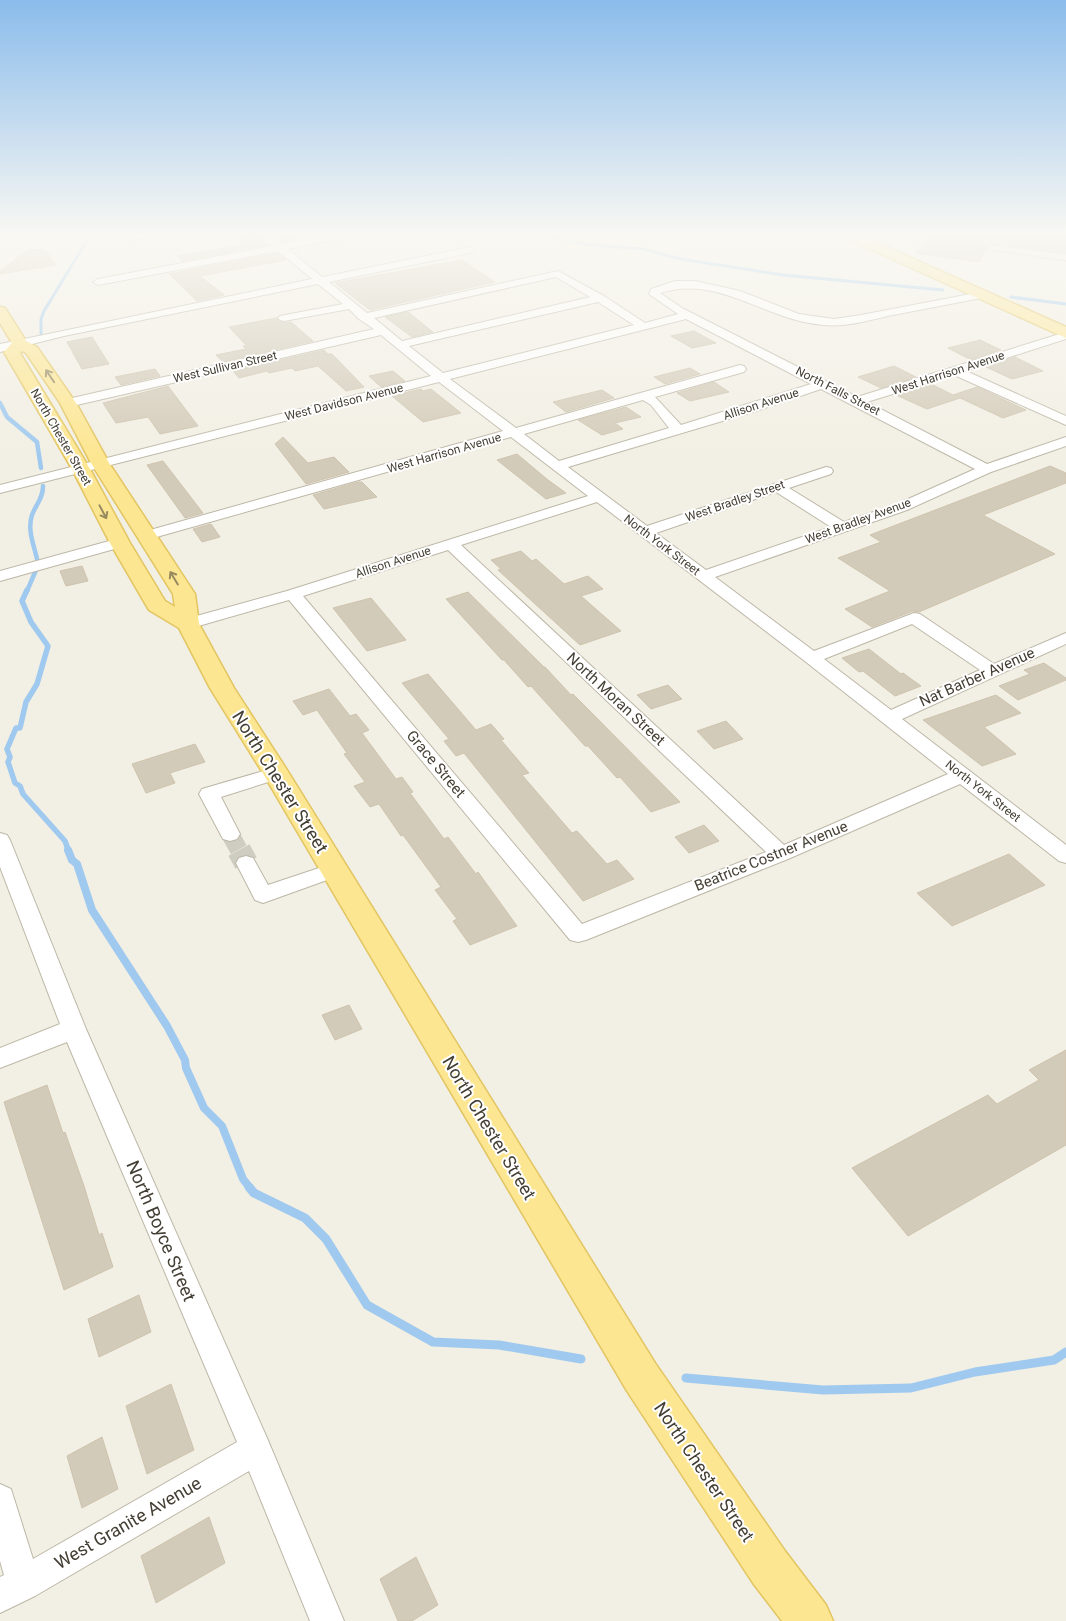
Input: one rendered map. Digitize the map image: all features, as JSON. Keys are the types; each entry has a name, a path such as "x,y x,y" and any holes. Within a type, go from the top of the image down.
{"main road":[{"path":"1009,308 1066,334"},
{"name":"North Chester Street","path":"0,311 20,344 32,350 68,402 100,463 148,535 184,594 188,624 222,688 276,773 641,1377 768,1568 810,1621"},
{"name":"North Chester Street","path":"20,344 12,352 80,468 120,544 157,605 188,624"}],"street":[{"path":"0,348 191,308"},
{"path":"284,318 340,308"},
{"name":"North York Street","path":"351,308 556,466 812,658 1066,856"},
{"path":"364,318 410,308"},
{"path":"400,345 559,308"},
{"path":"615,308 641,325"},
{"name":"North Falls Street","path":"675,308 986,469"},
{"name":"North Falls Street","path":"772,308 796,316 827,323 916,308"},
{"name":"West Davidson Avenue","path":"0,489 641,325 688,315"},
{"name":"West Sullivan Street","path":"68,402 382,331"},
{"name":"West Harrison Avenue","path":"858,402 1066,334"},
{"name":"West Harrison Avenue","path":"148,535 740,369"},
{"path":"956,370 1066,420"},
{"name":"Allison Avenue","path":"556,466 678,430 822,384"},
{"path":"645,396 655,402 678,430"},
{"name":"West Bradley Avenue","path":"704,576 902,506 952,482 1066,441"},
{"name":"West Bradley Street","path":"644,532 826,471"},
{"path":"777,487 841,527"},
{"name":"Allison Avenue","path":"188,624 293,594 598,497"},
{"path":"0,576 120,544"},
{"name":"North Moran Street","path":"451,544 780,854"},
{"name":"Grace Street","path":"293,594 578,934"},
{"path":"812,658 914,618 992,670"},
{"name":"Nat Barber Avenue","path":"889,718 1066,638"},
{"path":"230,834 209,794 276,773"},
{"name":"Beatrice Costner Avenue","path":"578,934 780,854 963,775"},
{"name":"North Boyce Street","path":"0,840 74,1029 256,1449 327,1621"},
{"path":"246,863 263,895 334,870"},
{"path":"0,1058 74,1029"},
{"name":"West Granite Avenue","path":"11,1590 256,1449"},
{"path":"0,1500 11,1590"}],"building":[{"path":"367,308 381,308 370,310"},
{"path":"408,312 433,332 412,337 385,317"},
{"path":"276,318 284,323 291,322 313,341 223,362 216,355 246,349 243,346 247,346 229,327"},
{"path":"694,331 716,343 692,348 671,336"},
{"path":"92,337 109,364 82,369 67,342"},
{"path":"980,340 1001,350 971,360 948,348"},
{"path":"324,350 328,354 332,354 364,387 346,391 318,366 295,371 292,368 269,373 267,371 239,378 233,371"},
{"path":"1015,357 1043,371 1012,379 986,367"},
{"path":"894,366 916,377 881,388 858,377"},
{"path":"690,368 700,374 665,384 654,377"},
{"path":"155,369 160,376 121,385 115,377"},
{"path":"393,371 405,381 381,387 369,376"},
{"path":"714,382 729,392 690,401 677,393"},
{"path":"931,384 953,395 977,387 1026,410 1003,418 960,398 927,409 896,395"},
{"path":"168,386 198,426 160,434 148,417 116,423 103,403"},
{"path":"421,389 423,391 431,389 461,413 423,422 392,396"},
{"path":"602,390 614,398 566,412 553,402"},
{"path":"626,407 641,417 615,423 623,429 602,435 578,420"},
{"path":"283,437 308,463 334,457 349,472 306,484 275,444"},
{"path":"517,454 566,493 546,499 497,460"},
{"path":"163,461 203,513 185,518 147,465"},
{"path":"1050,466 1066,473 1066,483 983,515 1055,554 919,612 913,611 872,627 845,609 890,591 838,558 881,542 870,535"},
{"path":"362,482 377,497 324,509 313,495"},
{"path":"211,524 220,537 202,542 193,529"},
{"path":"521,551 532,561 536,559 564,584 588,576 603,589 581,596 621,631 580,645 498,570 501,569 491,560"},
{"path":"82,566 88,581 66,586 60,571"},
{"path":"468,592 680,802 651,812 620,777 617,778 588,746 585,746 531,686 528,687 502,660 446,599"},
{"path":"371,598 406,640 367,651 333,608"},
{"path":"869,649 901,674 903,673 921,686 895,696 863,671 859,672 842,658"},
{"path":"1044,663 1066,678 1066,680 1018,700 999,686 1030,674 1024,670"},
{"path":"428,674 476,730 491,724 504,739 501,740 529,773 522,775 572,833 577,831 607,864 617,860 634,879 583,901 464,753 456,756 444,741 449,739 402,683"},
{"path":"668,685 682,699 651,709 637,695"},
{"path":"329,689 350,716 356,714 369,730 362,733 396,779 402,777 413,792 410,793 444,839 448,837 476,874 478,872 517,926 470,945 453,921 457,919 435,890 441,887 403,835 401,836 379,804 370,807 354,786 365,782 344,754 347,753 317,710 303,715 293,701"},
{"path":"996,695 1021,713 984,727 1016,754 982,766 923,720"},
{"path":"726,721 743,739 714,749 697,731"},
{"path":"195,744 205,762 170,773 175,783 146,793 132,764"},
{"path":"704,825 719,841 689,853 675,837"},
{"path":"1009,854 1045,885 952,926 917,893"},
{"path":"349,1005 362,1029 335,1040 322,1015"},
{"path":"1066,1050 1066,1145 908,1236 852,1168 988,1095 997,1104 1039,1080 1029,1070"},
{"path":"47,1085 84,1186 99,1235 102,1233 113,1267 64,1290 4,1102"},
{"path":"139,1295 151,1332 99,1357 88,1319"},
{"path":"171,1384 194,1450 147,1474 126,1406"},
{"path":"102,1437 118,1489 82,1508 67,1456"},
{"path":"209,1517 225,1563 156,1603 141,1556"},
{"path":"416,1557 438,1605 412,1621 398,1621 380,1579"}],"waterway":[{"path":"41,334 41,319 46,308"},
{"path":"0,403 7,417 37,442 41,468"},
{"path":"37,559 30,526 32,515 42,494 43,486"},
{"path":"27,591 36,570"},
{"path":"27,590 22,601 31,622 48,646 37,684 26,702 20,728 16,728 7,749 10,757 8,762 15,783 20,786 23,794 65,841 69,852"},
{"path":"68,850 72,860 77,864 92,910 167,1026 185,1060 186,1068 204,1108 222,1126 243,1179 250,1188"},
{"path":"249,1187 254,1193 305,1218 326,1239 367,1305 433,1342 499,1345 581,1359"},
{"path":"686,1378 823,1390 911,1388 975,1372 1054,1360 1066,1352"}],"tunnel":[{"path":"230,834 240,852"},
{"path":"239,850 246,863"}]}
